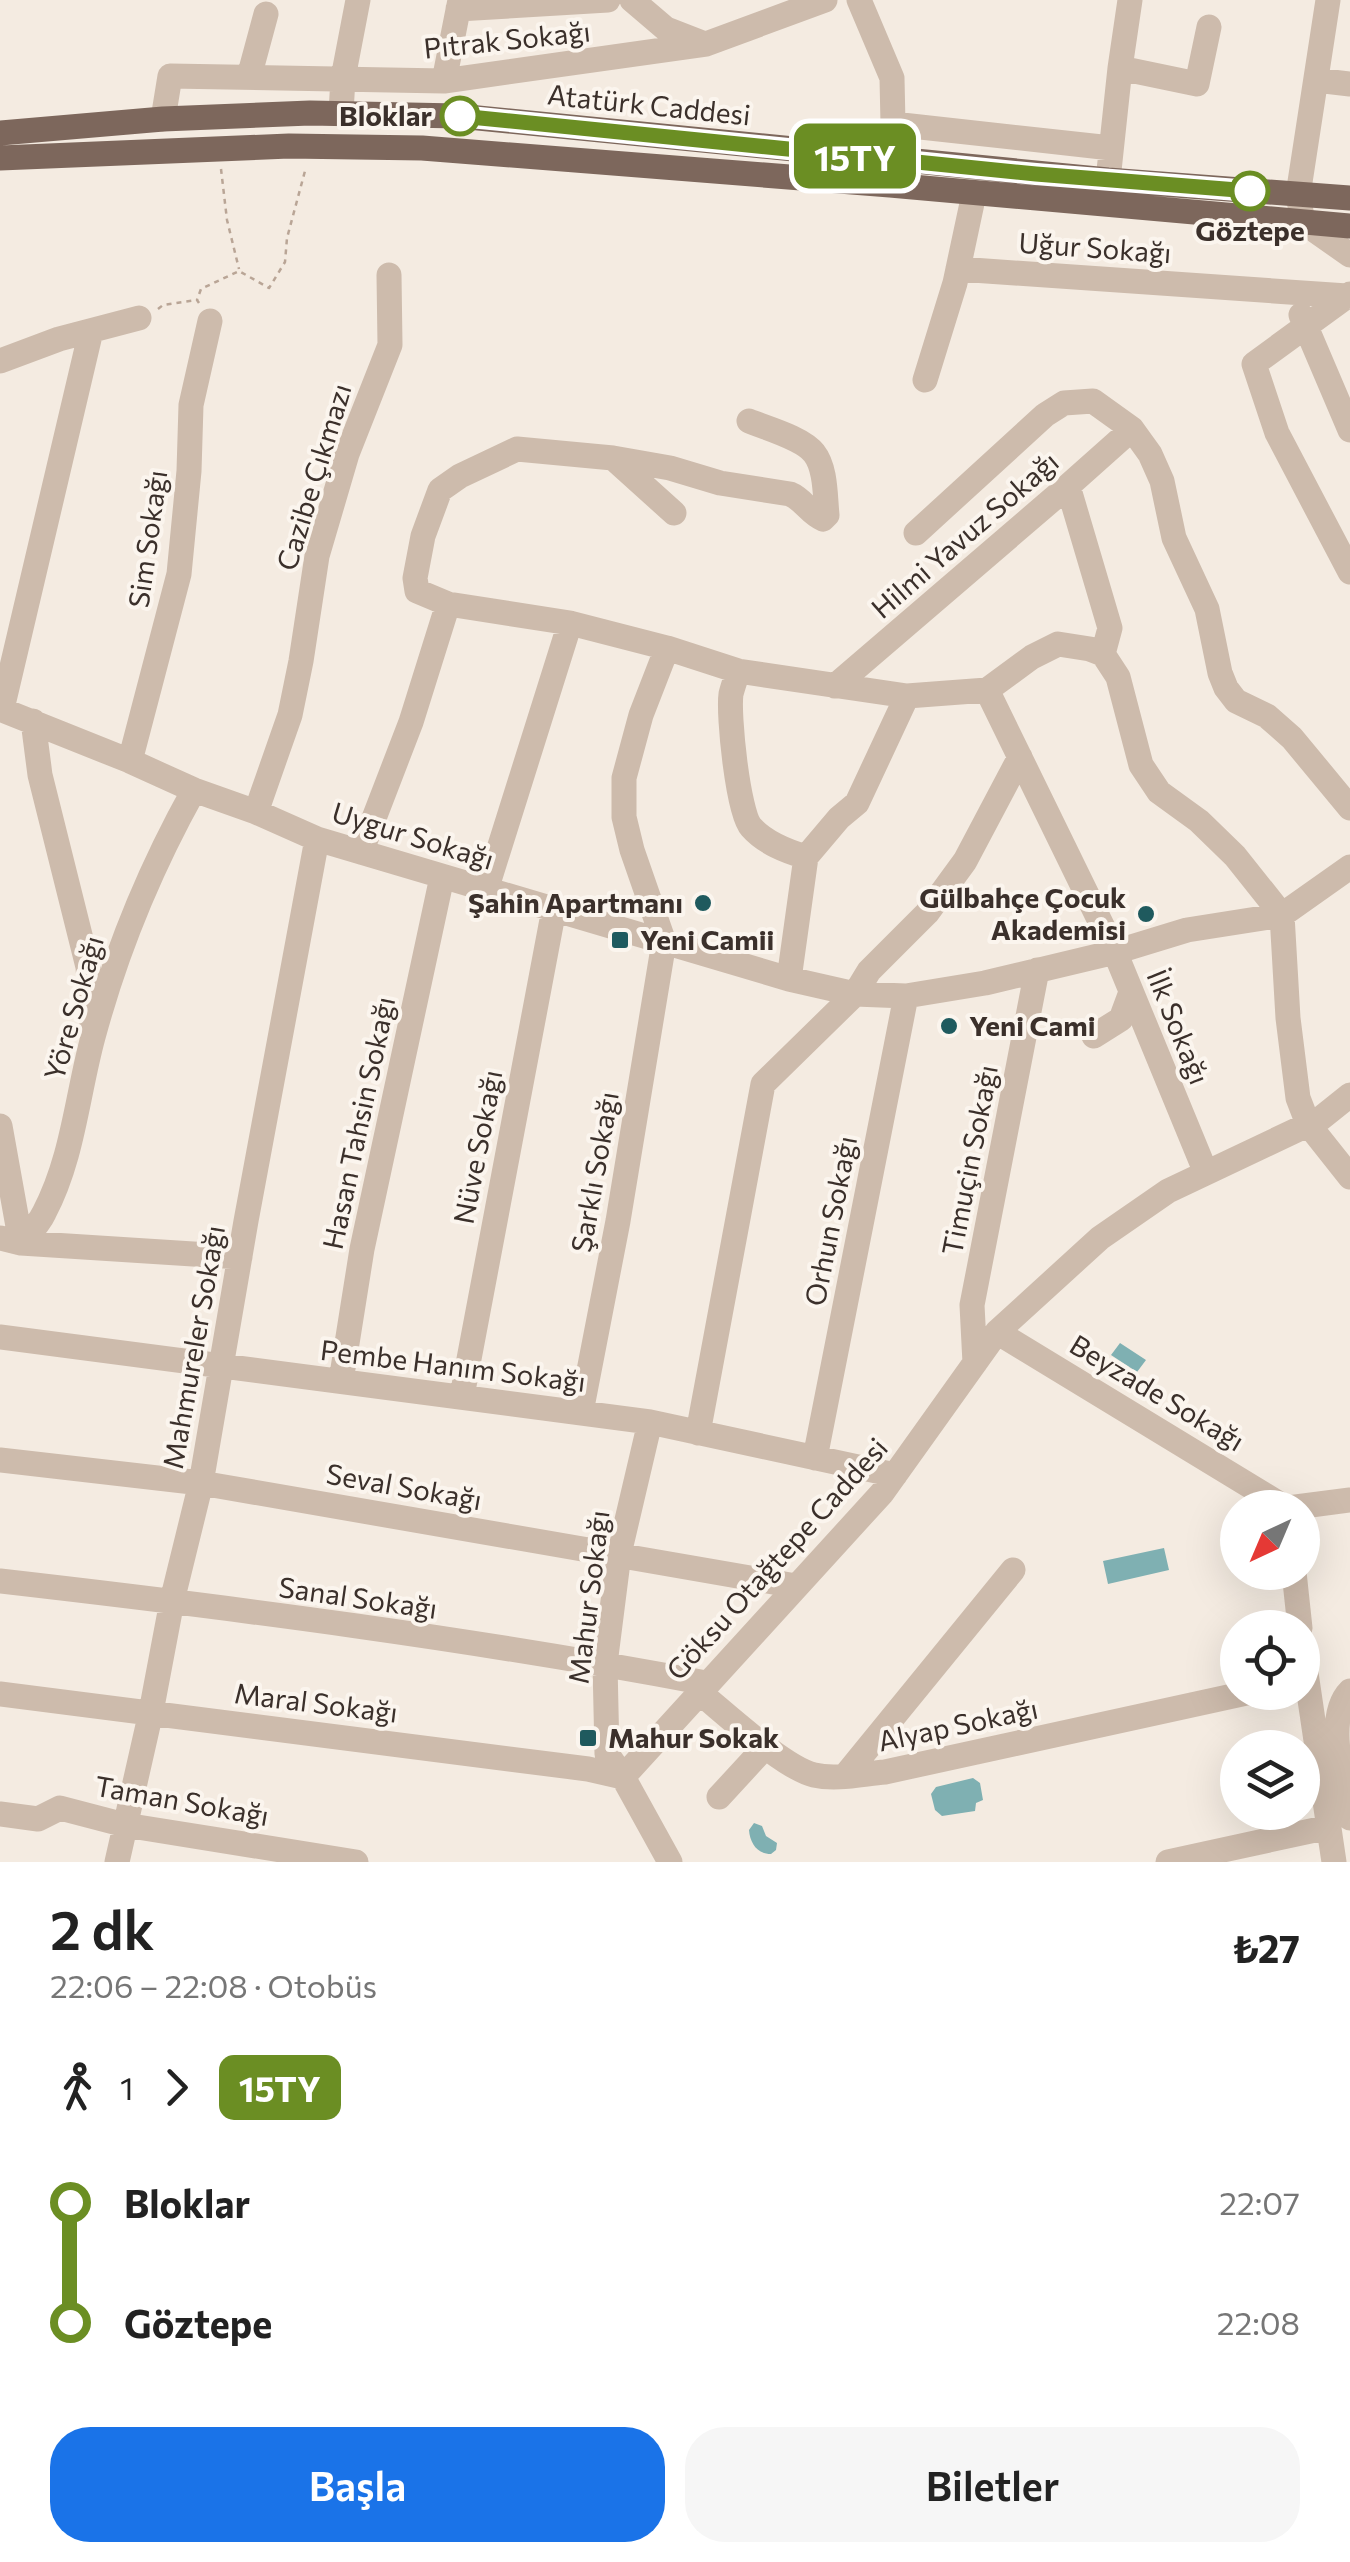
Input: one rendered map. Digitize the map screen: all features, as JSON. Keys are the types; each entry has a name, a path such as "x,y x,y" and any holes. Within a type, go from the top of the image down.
{"main road":[{"name":"Atatürk Caddesi","path":"0,133 162,119 341,113 458,116 890,172 974,194 1350,226"},
{"name":"Atatürk Caddesi","path":"0,158 272,147 422,148 1108,180 1350,198"}],"street":[{"path":"341,113 343,78 358,0"},
{"name":"Pıtrak Sokağı","path":"459,4 608,0"},
{"path":"632,0 666,29 706,44"},
{"name":"Pıtrak Sokağı","path":"162,119 170,76 444,81 706,44 824,0"},
{"path":"859,0 892,78 890,172"},
{"path":"1108,180 1130,0"},
{"path":"1328,0 1298,195 1302,222 1350,255"},
{"path":"444,81 459,4"},
{"path":"249,77 266,14"},
{"path":"1120,68 1197,84 1209,27"},
{"path":"1316,80 1350,84"},
{"path":"893,124 1112,148"},
{"path":"924,380 958,268 974,194"},
{"name":"Uğur Sokağı","path":"958,268 1348,295"},
{"name":"Cazibe Çıkmazı","path":"256,812 290,715 317,556 347,454 390,345 389,275"},
{"path":"1294,292 1304,327 1350,430"},
{"path":"1348,295 1254,364 1277,433 1350,572"},
{"name":"Sim Sokağı","path":"130,762 179,574 189,471 190,405 203,310"},
{"path":"0,361 59,339 139,318"},
{"path":"1,709 91,331"},
{"name":"Hilmi Yavuz Sokağı","path":"916,533 1045,414 1064,403 1093,402 1132,429 1150,454 1162,481 1174,538 1206,609 1226,688 1236,701 1268,716 1292,738 1350,808"},
{"path":"749,421 799,442 814,453 822,473 828,515 824,519 790,494 720,483 670,468 613,458 517,449 440,490 423,536 415,578 417,591 448,604 570,623 738,671 908,696 987,690 1032,657 1058,644 1090,648 1103,654 1118,677 1141,765 1159,792 1199,821 1236,856 1282,915 1298,1098 1308,1124 1350,1178"},
{"name":"Hilmi Yavuz Sokağı","path":"835,686 1132,429"},
{"path":"613,458 674,513"},
{"path":"1068,486 1110,628 1103,654"},
{"path":"361,852 411,722 448,604"},
{"path":"486,890 570,623"},
{"path":"664,942 624,818 624,778 641,716 667,648"},
{"path":"738,671 730,717 748,825 773,844 806,857"},
{"name":"İlk Sokağı","path":"987,690 1114,952 1206,1173"},
{"path":"789,979 806,857 857,803 908,696"},
{"name":"Uygur Sokağı","path":"1,709 317,840 789,979 856,994 906,996 985,983 1188,930 1282,915"},
{"path":"33,722 40,775 88,966 92,1037"},
{"path":"698,1433 764,1084 856,994 870,970 927,913 965,860 1020,758"},
{"name":"Yöre Sokağı","path":"10,1241 43,1216 66,1160 92,1037 126,935 194,790"},
{"name":"Mahmureler Sokağı","path":"117,1862 201,1483 317,840"},
{"path":"1282,915 1350,867"},
{"name":"Hasan Tahsin Sokağı","path":"341,1382 362,1249 442,877"},
{"name":"Nüve Sokağı","path":"462,1396 554,909"},
{"name":"Şarklı Sokağı","path":"581,1412 618,1221 664,942"},
{"name":"Timuçin Sokağı","path":"975,1363 972,1305 1037,970"},
{"path":"1094,1036 1120,1019 1131,992"},
{"name":"Orhun Sokağı","path":"815,1458 906,996"},
{"name":"Göksu Otağtepe Caddesi","path":"623,1777 882,1493 997,1332 1100,1238 1168,1191 1320,1119 1350,1095"},
{"path":"0,1126 10,1241"},
{"path":"0,1224 10,1241"},
{"path":"10,1241 240,1256"},
{"name":"Beyzade Sokağı","path":"997,1332 1257,1490"},
{"name":"Pembe Hanım Sokağı","path":"0,1338 650,1422 895,1475"},
{"name":"Mahur Sokağı","path":"650,1422 619,1554 605,1664 607,1754 670,1862"},
{"name":"Seval Sokağı","path":"0,1460 201,1483 796,1586"},
{"name":"Beyzade Sokağı","path":"1320,1504 1350,1500"},
{"path":"845,1776 1014,1570"},
{"name":"Sanal Sokağı","path":"0,1581 172,1601 605,1664 703,1688"},
{"name":"Alyap Sokağı","path":"703,1688 781,1758 812,1774 845,1776 884,1772 1220,1699"},
{"path":"1334,1862 1340,1822 1337,1738 1340,1706 1350,1691"},
{"name":"Maral Sokağı","path":"0,1694 588,1768 623,1777"},
{"path":"1311,1710 1340,1822"},
{"path":"720,1797 766,1746"},
{"name":"Taman Sokağı","path":"0,1814 38,1819 60,1808 125,1825 356,1862"},
{"path":"1168,1862 1340,1822"}],"path":[{"path":"220,160 227,220 239,271 269,288 285,262 287,238 305,171"},
{"path":"139,318 149,316 163,305 203,310 200,289 239,271"}],"water":[{"path":"1120,1343 1146,1360 1137,1372 1111,1355"},
{"path":"1164,1548 1169,1570 1108,1584 1103,1561"},
{"path":"973,1778 980,1783 983,1800 976,1803 975,1811 942,1816 935,1810 931,1794 936,1787"},
{"path":"754,1823 777,1843 771,1854 758,1850 753,1843 749,1830"}],"bus line":[{"name":"15TY","path":"460,116 1036,174 1250,191"}],"place":[{"name":"Bloklar","path":"460,116"},
{"name":"Göztepe","path":"1250,191"},
{"name":"Şahin Apartmanı","path":"703,903"},
{"name":"Gülbahçe Çocuk Akademisi","path":"1146,914"},
{"name":"Yeni Camii","path":"620,940"},
{"name":"Yeni Cami","path":"949,1026"},
{"name":"Mahur Sokak","path":"588,1738"}]}
